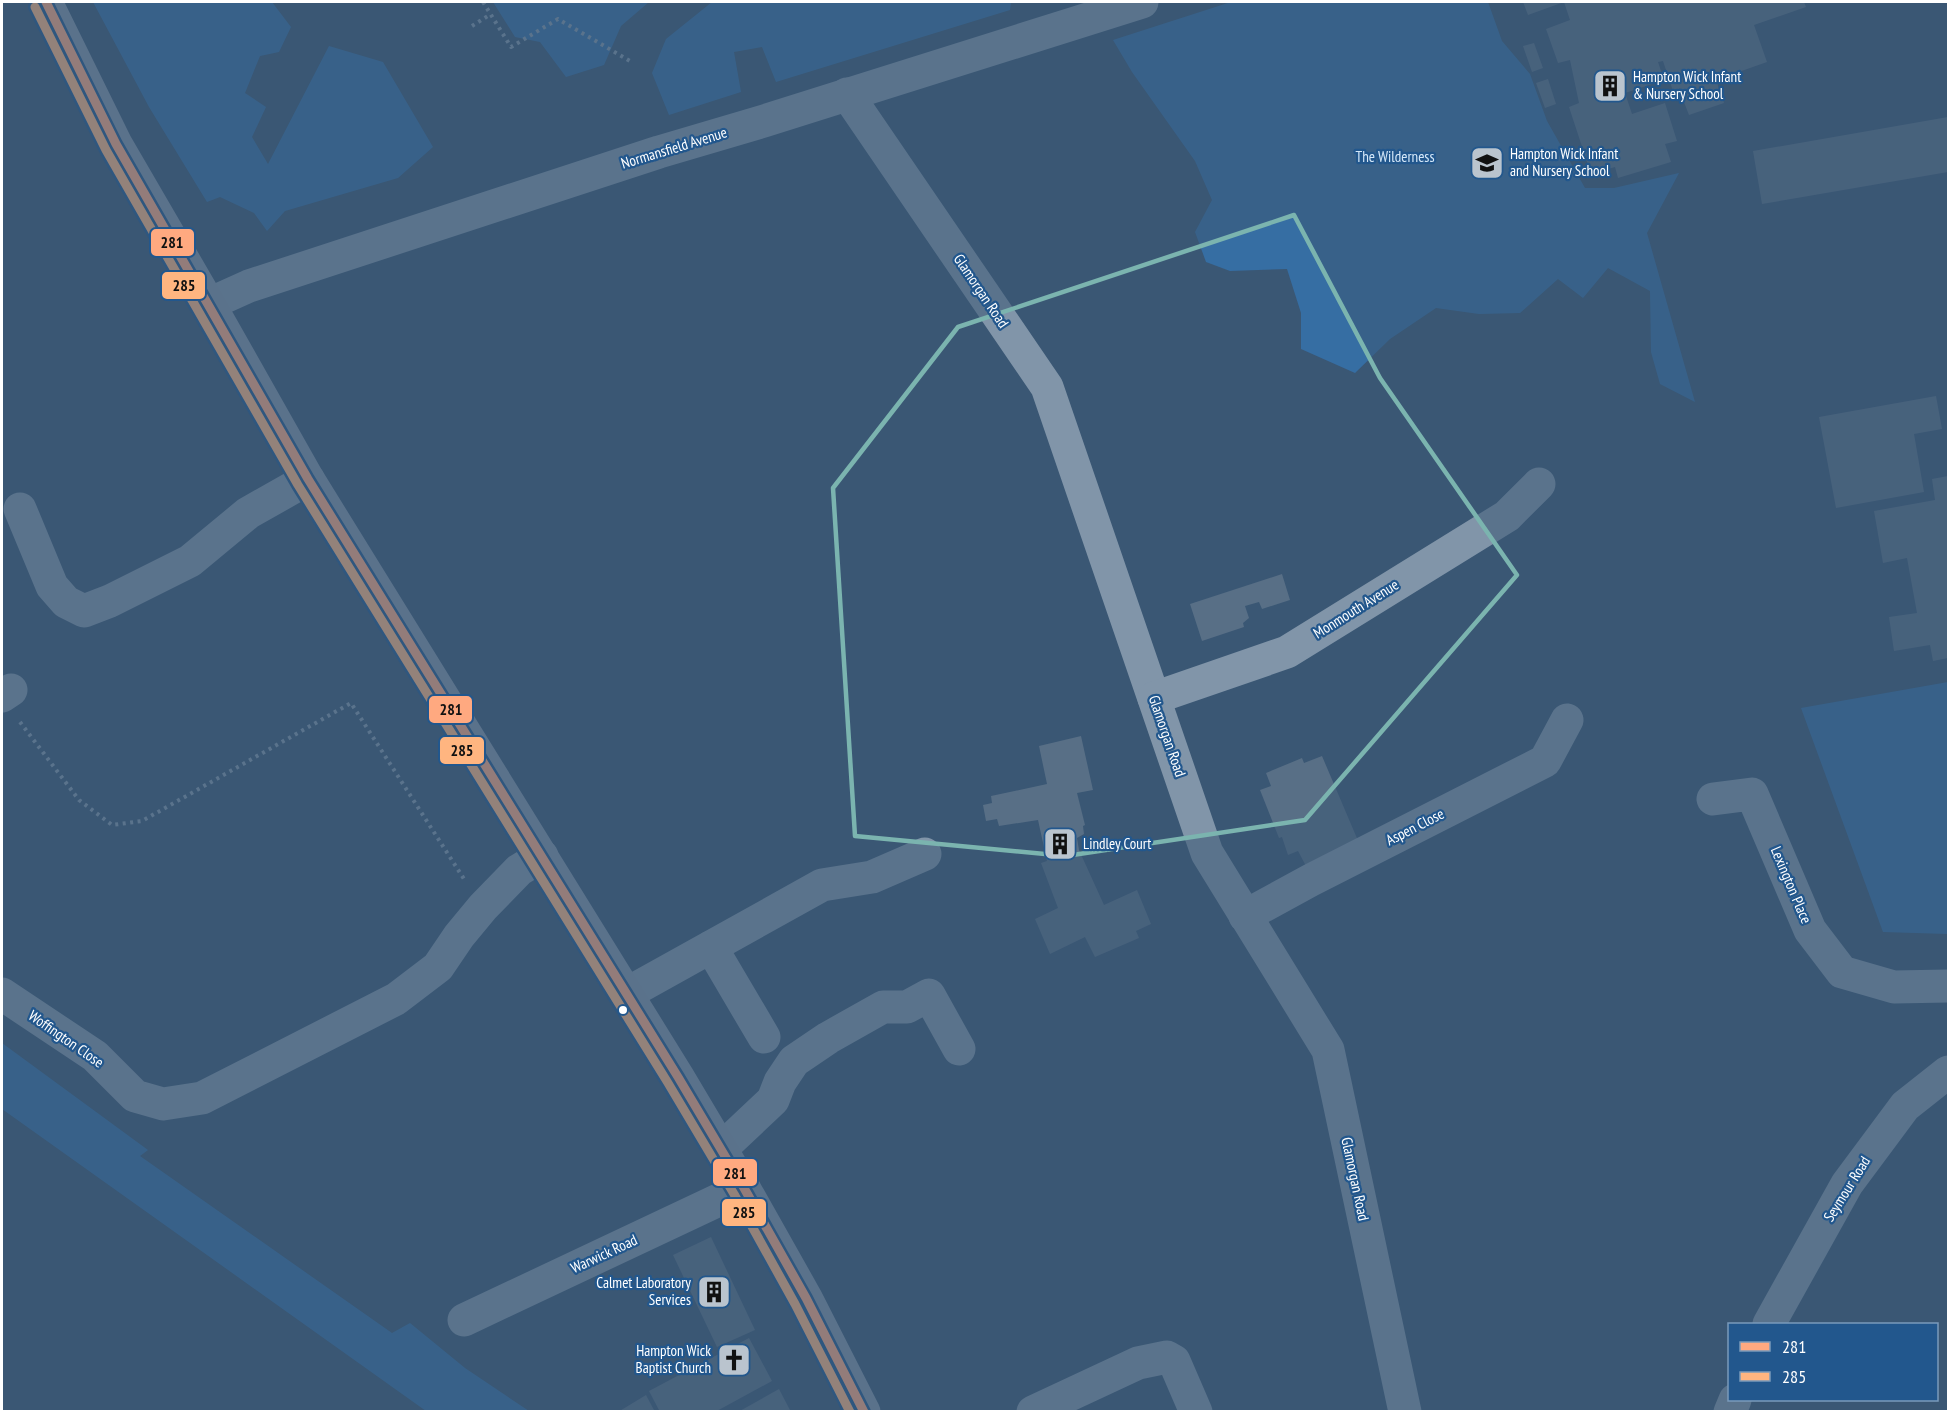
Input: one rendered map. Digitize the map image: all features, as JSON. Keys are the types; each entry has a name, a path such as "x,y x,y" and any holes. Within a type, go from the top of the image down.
{"main road":[{"path":"46,2 116,144 308,479 628,993 721,1149 812,1308 864,1412"}],"street":[{"name":"Normansfield Avenue","path":"209,304 267,280 847,93 1053,15 1142,2"},
{"name":"Glamorgan Road","path":"847,93 1047,387 1207,853 1328,1050 1405,1412"},
{"path":"20,508 52,586 66,602 84,611 110,601 190,561 248,513 308,479"},
{"name":"Monmouth Avenue","path":"1154,698 1287,652 1507,516 1539,484"},
{"name":"Aspen Close","path":"1245,916 1545,760 1566,720"},
{"name":"Lexington Place","path":"1713,799 1752,794 1810,930 1842,972 1894,987 1948,986"},
{"path":"628,993 822,885 872,877 926,854"},
{"name":"Woffington Close","path":"2,994 95,1056 135,1096 163,1104 202,1098 396,999 438,967 459,936 483,907 519,870 542,856"},
{"path":"711,947 764,1037"},
{"path":"721,1149 773,1100 780,1082 794,1061 828,1038 883,1007 907,1007 928,995 959,1049"},
{"name":"Seymour Road","path":"1770,1323 1847,1184 1905,1106 1948,1072"},
{"name":"Warwick Road","path":"464,1320 744,1188"},
{"path":"1033,1412 1088,1384 1138,1363 1167,1357 1174,1361 1196,1412"}],"path":[{"path":"483,2 511,47 558,19 630,61"},
{"path":"472,26 491,14"},
{"path":"9,700 79,800 112,825 142,821 351,703 483,907"}],"highlighted area":[{"path":"1294,215 1380,378 1517,575 1305,820 1066,856 855,836 833,488 958,327"}],"green space":[{"path":"93,2 272,2 291,27 279,52 260,56 245,93 266,107 252,137 268,164 329,46 383,62 433,147 398,178 285,211 267,231 254,213 220,197 207,202 149,107"},
{"path":"493,2 649,2 621,26 604,65 566,77 540,42 515,37"},
{"path":"712,2 1011,2 1010,10 776,82 762,47 734,52 741,92 669,115 652,73 666,39"},
{"name":"The Wilderness","path":"1231,2 1488,2 1502,41 1530,74 1547,121 1585,188 1614,188 1679,173 1647,233 1695,402 1660,384 1651,352 1650,291 1608,268 1583,298 1558,279 1520,313 1479,314 1436,308 1390,339 1355,373 1301,349 1301,313 1287,269 1230,271 1206,262 1195,232 1212,200 1195,161 1132,72 1113,40"},
{"path":"1948,682 1948,934 1883,932 1801,708"},
{"path":"2,1043 148,1150 140,1156 392,1333 410,1323 465,1368 529,1411 426,1411 2,1109"}],"building":[{"path":"1523,2 1564,2 1528,15"},
{"name":"Hampton Wick Infant & Nursery School","path":"1564,2 1804,2 1806,7 1754,25 1767,62 1716,80 1724,103 1689,115 1680,92 1674,94 1663,61 1658,62 1664,80 1625,93 1632,114 1665,103 1677,141 1665,144 1671,162 1618,178 1615,167 1591,174 1569,107 1579,103 1570,60 1558,63 1546,29 1570,20"},
{"path":"1534,43 1543,68 1532,72 1523,46"},
{"path":"1548,79 1556,104 1545,108 1536,83"},
{"path":"1948,117 1948,172 1762,204 1753,151"},
{"path":"1936,396 1942,429 1914,434 1924,492 1836,508 1819,417"},
{"path":"1948,476 1948,658 1933,661 1930,645 1894,651 1889,617 1917,613 1907,558 1883,563 1874,511 1935,500 1932,479"},
{"path":"1282,574 1290,600 1262,609 1259,602 1245,606 1249,618 1243,623 1244,627 1202,641 1190,604"},
{"name":"Lindley Court","path":"1081,736 1093,790 1077,793 1085,825 1083,826 1084,834 1077,838 1079,850 1104,905 1137,890 1151,924 1136,931 1139,938 1095,957 1085,937 1050,954 1035,919 1058,908 1041,863 1047,861 1038,820 999,826 997,819 986,821 983,805 992,803 991,796 1047,784 1039,746"},
{"path":"1322,756 1359,843 1306,866 1298,851 1288,855 1260,790 1271,786 1266,773 1302,758 1304,763"},
{"name":"Calmet Laboratory Services","path":"711,1237 755,1330 717,1347 673,1255"},
{"name":"Hampton Wick Baptist Church","path":"749,1338 772,1381 715,1412 660,1412 649,1391"},
{"path":"779,1389 791,1412 738,1412"},
{"path":"646,1395 655,1412 618,1412"}],"transit line":[{"name":"281","path":"46,2 116,144 308,479 678,1077 806,1298 864,1412"},
{"name":"285","path":"35,7 106,150 298,485 668,1083 734,1194 795,1304 850,1412"}],"place":[{"name":"Hampton Wick Infant & Nursery School","path":"1610,86"},
{"name":"Hampton Wick Infant and Nursery School","path":"1487,163"},
{"name":"Lindley Court","path":"1060,844"},
{"name":"Calmet Laboratory Services","path":"714,1292"},
{"name":"Hampton Wick Baptist Church","path":"734,1360"}]}
